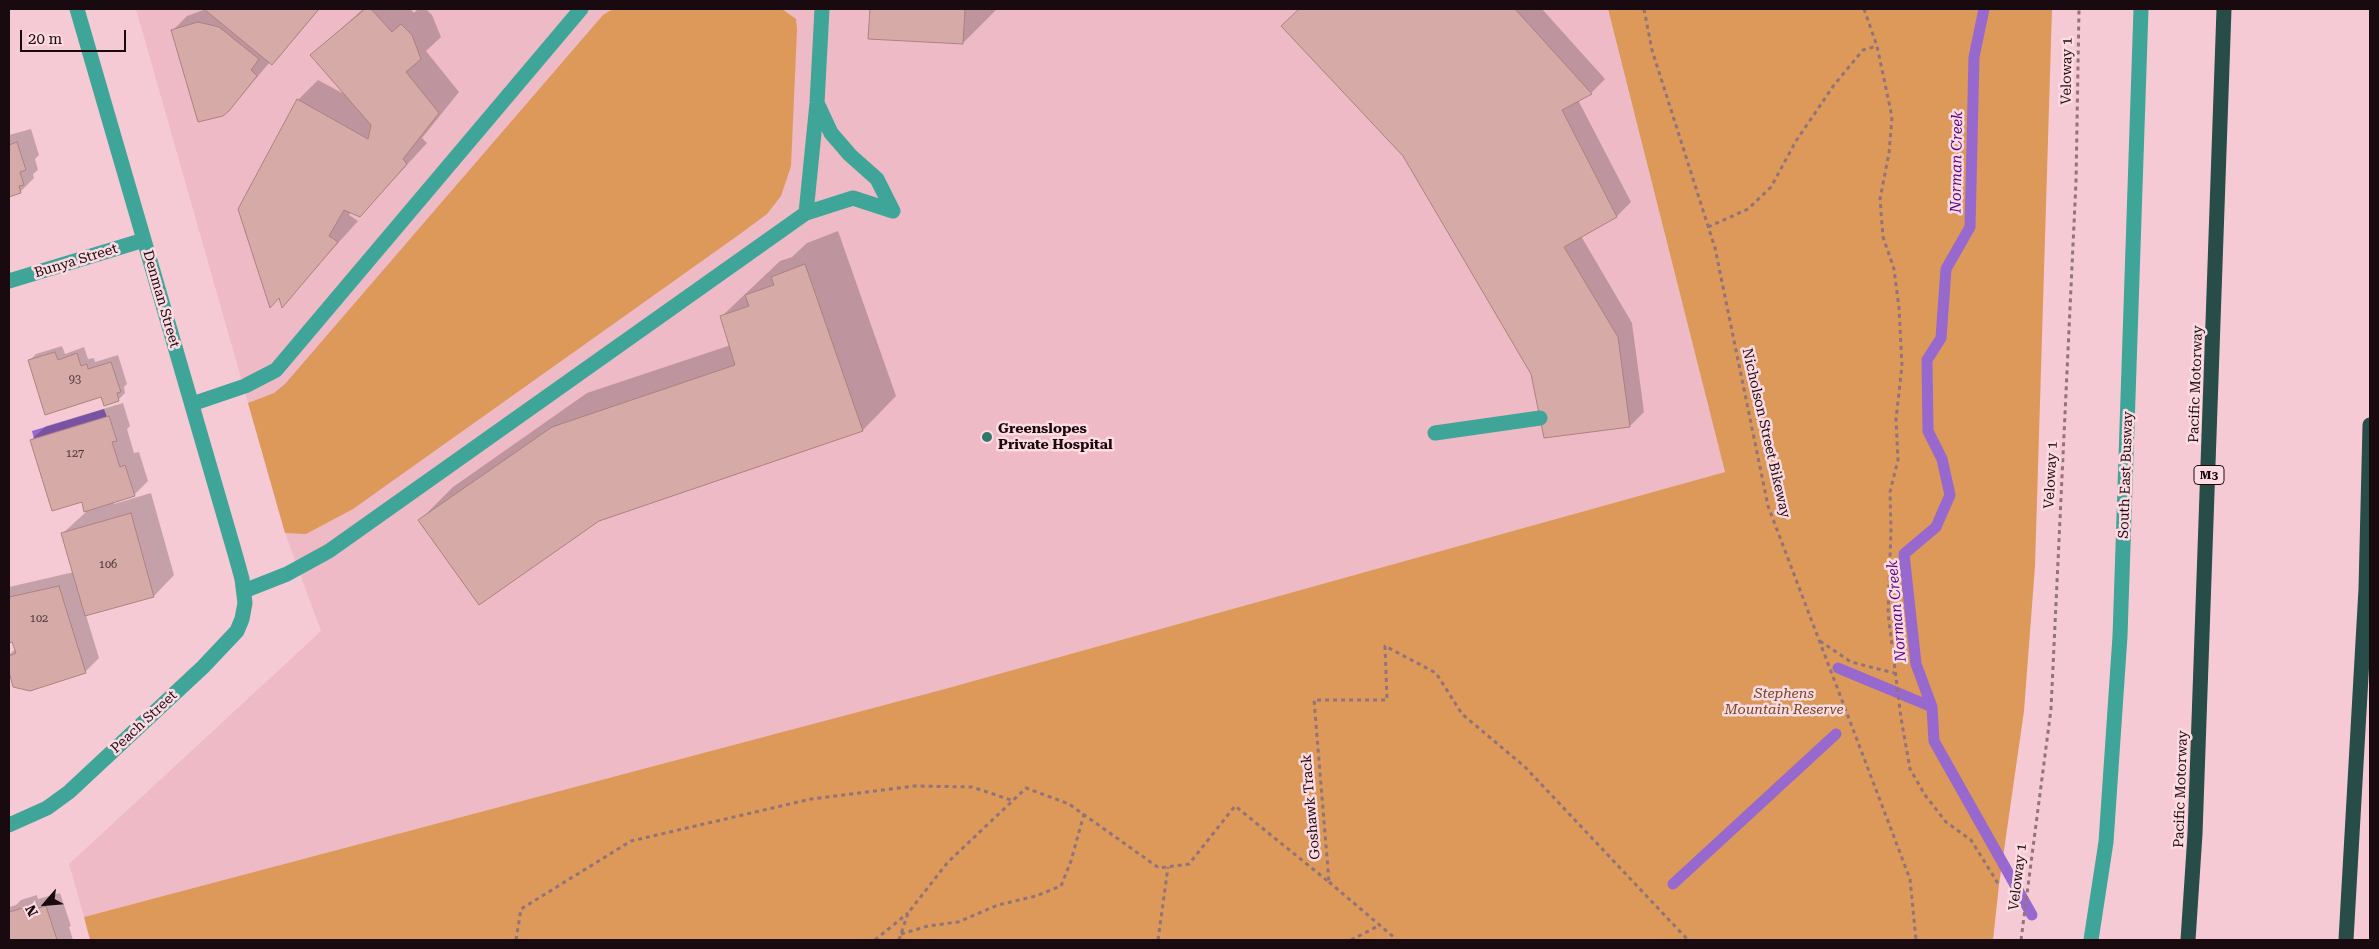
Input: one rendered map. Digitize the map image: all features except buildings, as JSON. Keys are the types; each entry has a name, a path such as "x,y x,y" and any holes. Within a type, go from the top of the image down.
{"highway":[{"name":"Pacific Motorway","path":"2188,940 2196,834 2224,9"},
{"path":"2346,940 2366,589 2370,425"}],"street":[{"name":"Denman Street","path":"76,9 192,404 244,591"},
{"path":"192,404 245,386 276,370 581,9"},
{"path":"806,213 817,103 822,9"},
{"name":"South East Busway","path":"2091,940 2106,842 2120,636 2141,9"},
{"path":"244,591 287,574 328,551 806,213 853,198 893,211 877,179 850,155 831,133 817,103"},
{"name":"Bunya Street","path":"9,281 144,240"},
{"path":"1434,433 1540,418"},
{"name":"Peach Street","path":"9,825 47,808 69,792 203,667 236,631 242,619 244,591"}],"path":[{"name":"Nicholson Street Bikeway","path":"1644,9 1652,50 1715,248 1768,506 1910,879 1916,940"},
{"path":"1864,9 1877,46 1892,117 1889,153 1880,199 1883,237 1894,269 1899,308 1902,366 1896,419 1898,460 1890,492 1891,530 1888,613 1894,674 1910,769 1925,795 1946,822 1971,840 1998,886"},
{"name":"Veloway 1","path":"2021,940 2051,709 2076,182 2079,9"},
{"path":"1708,227 1748,209 1771,187 1796,141 1834,85 1863,50 1877,46"},
{"path":"1819,640 1851,662 1894,674"},
{"name":"Goshawk Track","path":"1329,882 1314,700 1387,700 1385,646 1436,673 1462,714 1525,767 1688,940"},
{"path":"516,940 521,909 630,841 811,799 914,786 972,787 1011,800"},
{"path":"876,940 908,913 948,862 1011,800 1026,788 1069,804 1160,868 1168,867 1158,940"},
{"name":"Goshawk Track","path":"1168,867 1190,864 1235,806 1329,882"},
{"path":"900,934 928,926 958,922 998,905 1036,896 1061,886 1071,861 1084,814"},
{"path":"1329,882 1396,939"},
{"path":"899,940 908,913"},
{"path":"1351,940 1380,925"}],"shaded area":[{"name":"Greenslopes Private Hospital","path":"136,9 1608,9 1725,472 941,690 84,917 69,864 321,631 285,533"},
{"path":"104,409 107,417 34,439 32,431"}],"green space":[{"path":"613,9 782,9 796,19 791,166 781,196 767,214 740,234 353,509 306,534 285,533 248,403 274,393 285,384 603,15"},
{"name":"Stephens Mountain Reserve","path":"1608,9 2052,9 2035,566 2024,711 1993,940 90,940 84,917 941,690 1725,472"}],"waterway":[{"name":"Norman Creek","path":"1984,9 1974,57 1970,227 1946,269 1941,338 1927,360 1928,431 1942,459 1950,495 1936,527 1904,554 1916,664 1932,707 1934,741 2032,915"},
{"path":"1838,668 1932,707"},
{"path":"1673,884 1836,734"}],"place":[{"name":"Greenslopes Private Hospital","path":"987,437"}]}
